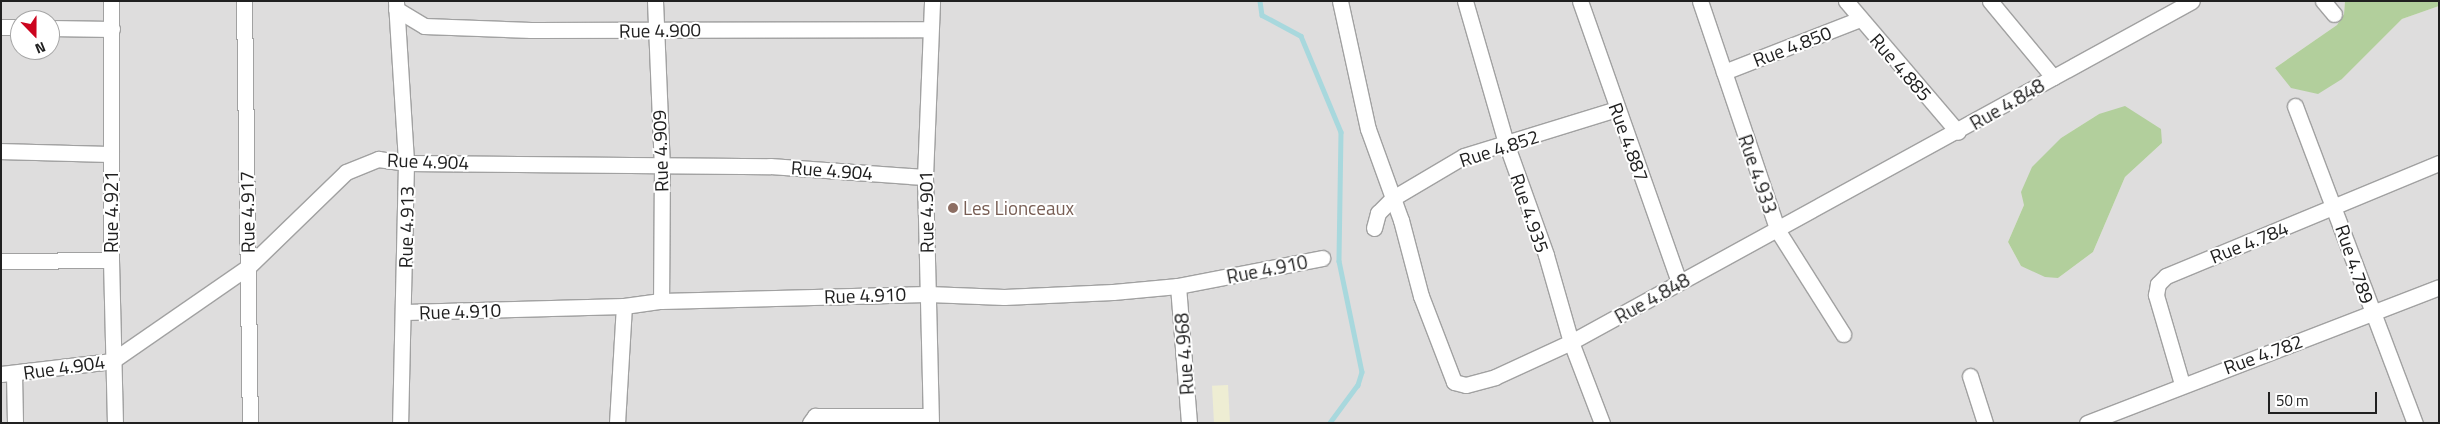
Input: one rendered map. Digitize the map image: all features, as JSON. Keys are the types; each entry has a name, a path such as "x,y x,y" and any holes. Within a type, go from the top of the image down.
{"street":[{"name":"Rue 4.921","path":"111,1 110,260 115,423"},
{"name":"Rue 4.917","path":"244,1 250,423"},
{"name":"Rue 4.909","path":"655,1 654,31 662,165 661,301"},
{"name":"Rue 4.901","path":"930,419 925,177 932,1"},
{"name":"Rue 4.848","path":"1340,1 1368,129 1393,198 1421,296 1454,382 1466,385 1494,377 1571,342 1679,282 1778,231 1865,178 1958,132 2181,4"},
{"name":"Rue 4.935","path":"1465,1 1506,143 1546,255 1571,342 1602,423"},
{"name":"Rue 4.887","path":"1580,1 1679,282"},
{"name":"Rue 4.933","path":"1700,1 1778,231 1843,334"},
{"name":"Rue 4.885","path":"1846,1 1958,132"},
{"path":"1990,1 2054,78"},
{"path":"2322,1 2334,14"},
{"name":"Rue 4.900","path":"396,5 424,26 654,31 930,29"},
{"name":"Rue 4.913","path":"396,5 406,162 405,312 400,423"},
{"name":"Rue 4.850","path":"1724,72 1860,19"},
{"path":"60,28 112,29"},
{"name":"Rue 4.789","path":"2296,106 2335,206 2372,313 2415,423"},
{"name":"Rue 4.852","path":"1374,228 1378,213 1393,198 1464,156 1617,109"},
{"path":"1,151 110,154"},
{"name":"Rue 4.904","path":"8,374 112,361 248,267 346,172 378,159 406,162 770,166 925,177"},
{"name":"Rue 4.784","path":"2182,384 2156,294 2162,280 2166,276 2439,163"},
{"name":"Rue 4.910","path":"405,312 624,306 661,301 928,294 1004,297 1178,286 1322,258"},
{"path":"1,261 110,260"},
{"name":"Rue 4.968","path":"1178,286 1189,423"},
{"name":"Rue 4.782","path":"2087,423 2182,384 2439,287"},
{"path":"617,423 624,306"},
{"path":"8,374 15,423"},
{"path":"1970,376 1985,423"},
{"path":"810,423 815,416 930,419"}],"shaded area":[{"path":"1,1 2345,1 2344,14 2337,25 2275,68 2342,79 2402,19 2439,6 2439,423 1,423","holes":["2099,114 2162,143 2125,177 2093,252 2058,278 2021,266 2008,242 2024,205 2061,138"]}],"green space":[{"path":"2345,1 2439,1 2439,6 2402,19 2342,79 2318,94 2291,88 2275,68 2337,25 2344,14"},
{"path":"2125,106 2161,129 2162,143 2125,177 2093,252 2058,278 2045,277 2021,266 2008,242 2024,205 2021,192 2032,167 2061,138 2099,114"},
{"path":"1228,385 1230,423 1214,423 1212,386"}],"waterway":[{"path":"1260,1 1262,15 1301,36 1341,132 1339,261 1362,372 1358,385 1330,423"}],"place":[{"name":"Les Lionceaux","path":"953,208"}]}
